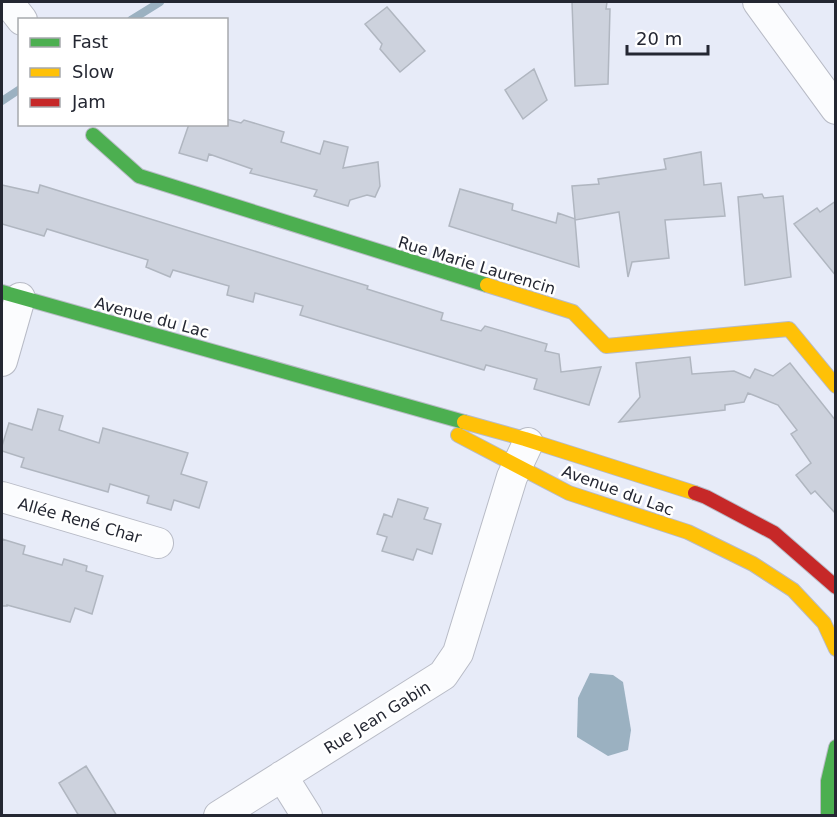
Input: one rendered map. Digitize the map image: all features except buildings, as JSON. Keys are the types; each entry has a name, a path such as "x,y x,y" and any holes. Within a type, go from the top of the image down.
{"street":[{"path":"8,2 20,18"},
{"path":"758,2 834,106"},
{"name":"Rue Marie Laurencin","path":"93,135 139,176 573,312 606,346 789,329 836,386"},
{"path":"2,360 11,295"},
{"name":"Avenue du Lac","path":"11,295 293,373 523,453 569,493 688,532 753,564 793,590 824,623 836,649"},
{"name":"Avenue du Lac","path":"293,373 463,437 706,497 774,533 836,587"},
{"name":"Rue Jean Gabin","path":"219,816 443,675 458,653 512,477 523,453"},
{"name":"Allée René Char","path":"2,497 158,543"},
{"path":"828,816 826,808 830,759 836,747"},
{"path":"282,776 307,816"}],"water":[{"path":"590,673 613,675 623,682 631,730 628,750 608,756 577,737 578,698"}],"waterway":[{"path":"134,18 160,2"},
{"path":"2,101 18,90"}],"traffic: fast":[{"path":"93,135 139,176 487,285"},
{"path":"2,292 464,422"},
{"path":"828,816 828,781 836,747"}],"traffic: slow":[{"path":"487,285 573,312 606,346 789,329 836,386"},
{"path":"464,422 695,493"},
{"path":"458,435 569,493 688,532 753,564 793,590 824,623 836,649"}],"traffic: jam":[{"path":"695,493 774,533 836,587"}]}
